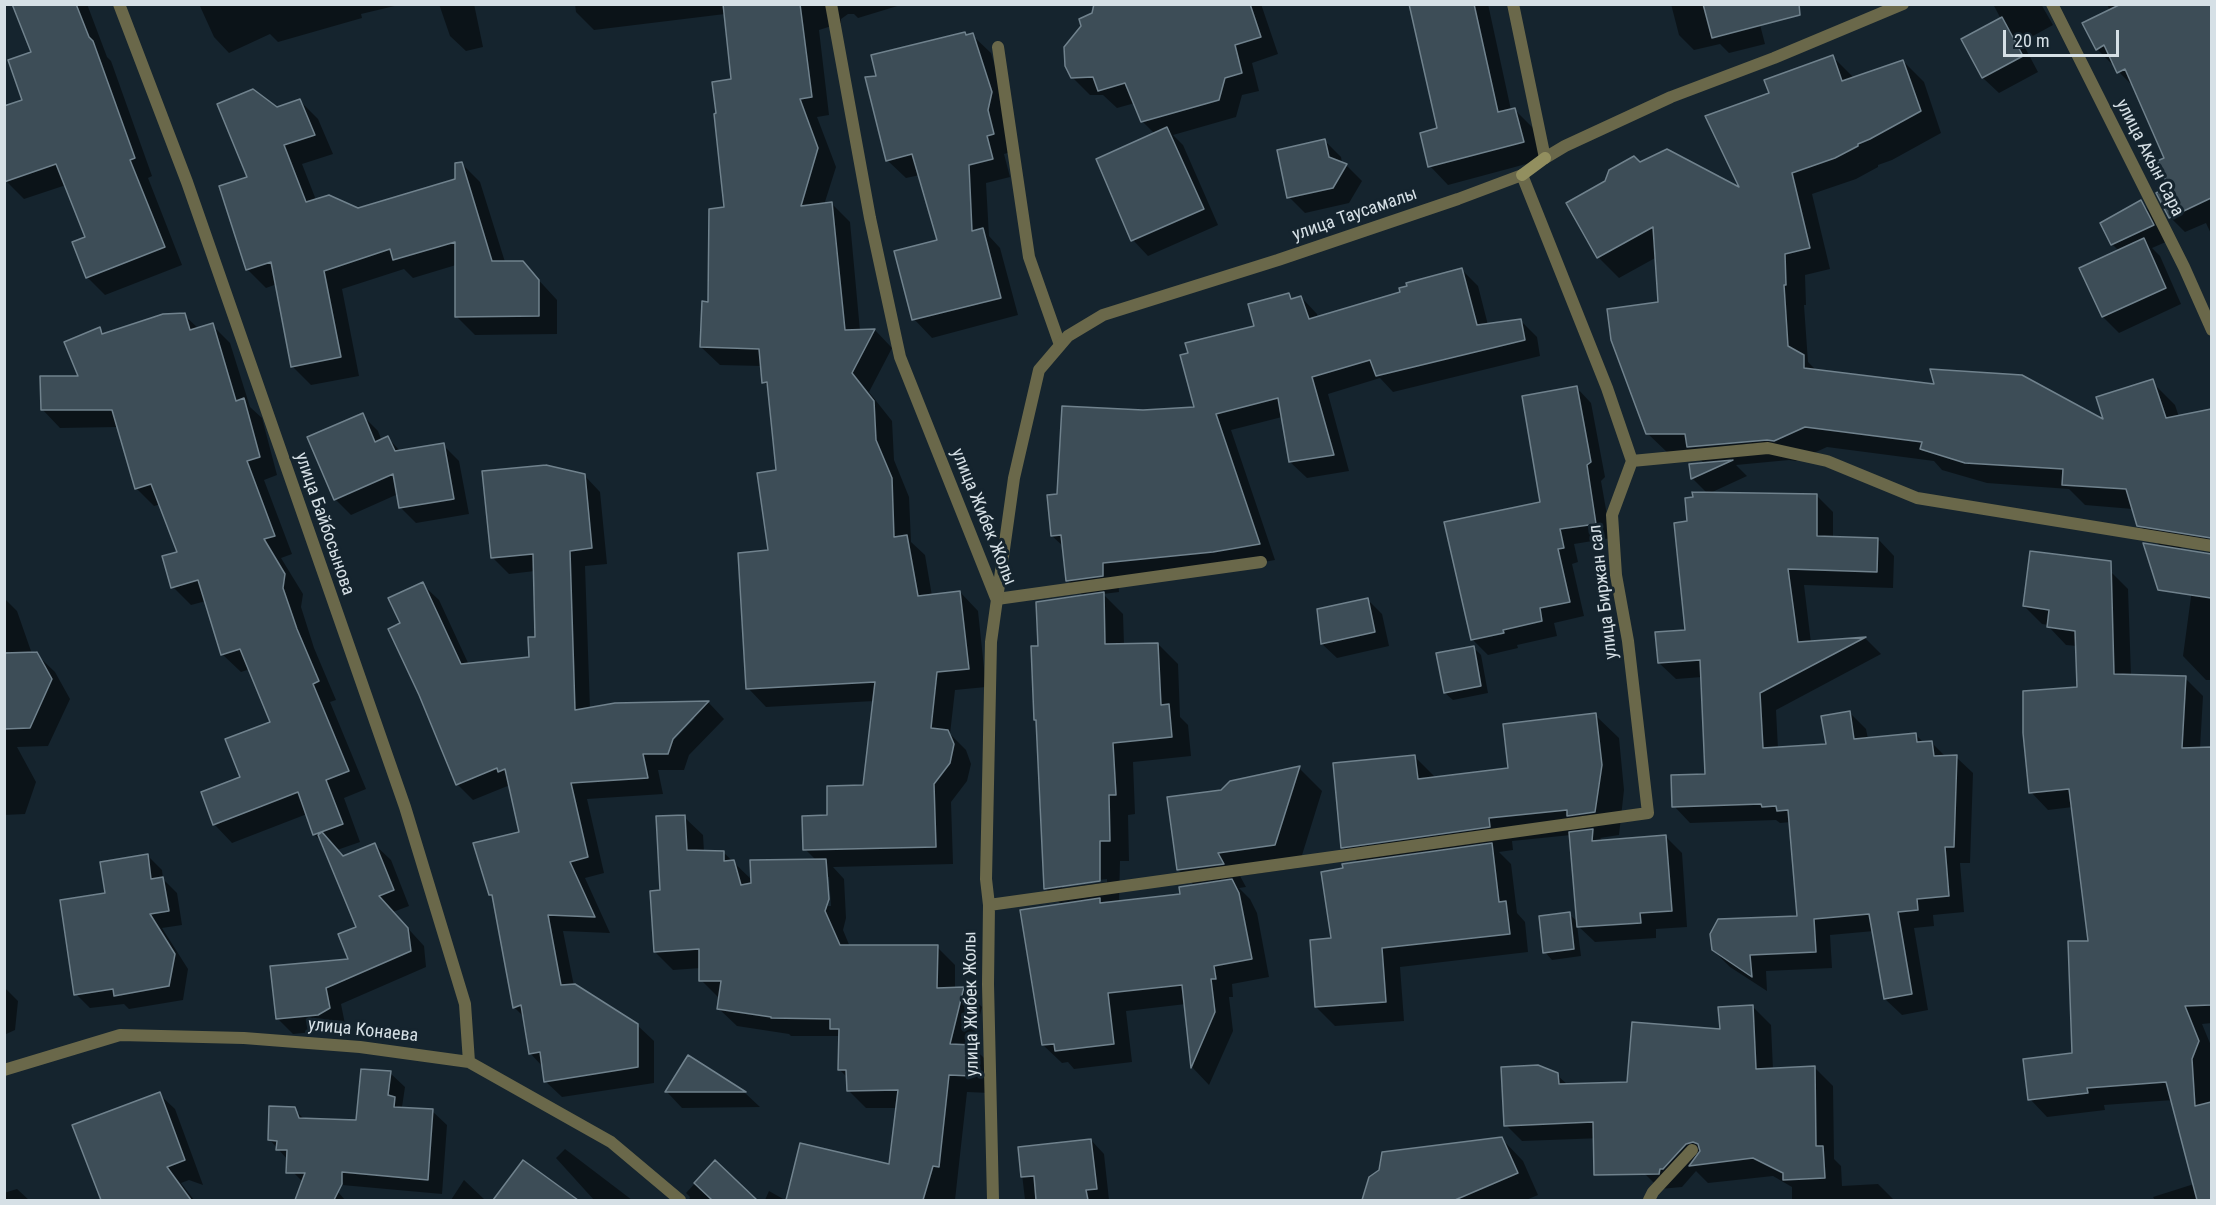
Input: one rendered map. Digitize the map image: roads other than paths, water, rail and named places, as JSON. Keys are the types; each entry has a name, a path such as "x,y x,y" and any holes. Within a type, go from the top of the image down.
{"street":[{"name":"улица Байбосынова","path":"119,4 187,182 405,807 465,1005 469,1062"},
{"name":"улица Жибек Жолы","path":"831,4 870,218 900,357 997,599 991,642 986,879 989,905 988,984 993,1200"},
{"path":"1513,4 1545,158"},
{"name":"улица Таусамалы","path":"997,599 1014,478 1039,370 1068,336 1103,315 1278,260 1522,175 1565,146 1671,97 1774,58 1903,4"},
{"name":"улица Акын Сара","path":"2052,4 2184,267 2211,330"},
{"path":"998,47 1029,257 1060,345"},
{"path":"1522,175 1607,388 1632,461 1768,448 1827,461 1917,498 2211,546"},
{"name":"улица Биржан сал","path":"989,905 1648,813 1628,641 1616,574 1612,514 1632,461"},
{"path":"997,599 1261,562"},
{"name":"улица Конаева","path":"4,1070 120,1035 244,1038 360,1047 469,1062 611,1142 680,1200"},
{"path":"1649,1200 1653,1192 1692,1150"}]}
